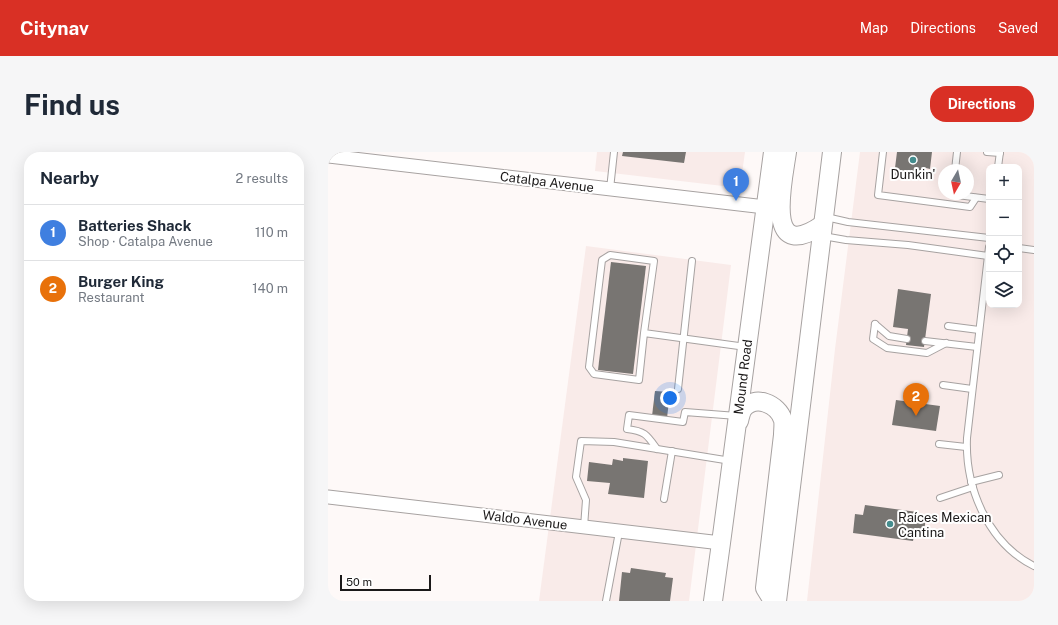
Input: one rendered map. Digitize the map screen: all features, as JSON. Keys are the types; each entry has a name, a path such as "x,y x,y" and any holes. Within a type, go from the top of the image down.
{"main road":[{"name":"Mound Road","path":"713,601 722,543 773,152"},
{"path":"787,152 780,206 782,224 788,232 797,235 804,235 822,226"},
{"path":"777,601 832,152"},
{"path":"737,423 742,410 750,403 760,401 770,404 780,414 783,422 783,435 765,588 773,601"}],"street":[{"name":"Catalpa Avenue","path":"328,156 765,207"},
{"name":"Waldo Avenue","path":"328,498 722,543"}],"lane":[{"path":"610,189 614,152"},
{"path":"883,152 878,195 970,207 976,198 986,199"},
{"path":"956,164 957,152"},
{"path":"987,152 1000,153 998,164"},
{"path":"822,226 848,222 986,238"},
{"path":"822,226 846,240 908,245 986,256"},
{"path":"1022,248 1034,250"},
{"path":"610,255 654,261 644,333 639,380 594,374 589,367 602,260 610,255"},
{"path":"678,389 692,261"},
{"path":"986,272 966,447 968,465 978,504 993,531 1026,563 1034,566"},
{"path":"907,339 889,336 875,324 873,339 887,348 927,354 946,343"},
{"path":"948,326 979,330"},
{"path":"644,333 747,347"},
{"path":"925,341 977,347"},
{"path":"943,385 972,390"},
{"path":"657,449 645,433 627,429 629,415 683,422 685,412 737,423"},
{"path":"584,527 586,500 576,476 580,441 614,442 732,461"},
{"path":"939,444 966,447"},
{"path":"664,499 672,452"},
{"path":"940,498 972,484 999,475"},
{"path":"606,601 619,532"}],"shaded area":[{"path":"597,152 745,152 740,188 595,171"},
{"path":"860,152 1034,152 1034,601 807,601 835,349"},
{"path":"586,246 731,265 689,601 539,601"}],"building":[{"path":"623,152 686,152 684,163 622,156"},
{"name":"Dunkin'","path":"897,152 932,152 930,169 926,168 924,180 894,176"},
{"path":"611,262 646,266 633,374 598,370"},
{"path":"898,289 931,294 924,347 906,345 908,329 893,327"},
{"path":"655,391 670,392 667,418 652,416"},
{"path":"896,400 940,406 936,431 892,425"},
{"path":"623,458 648,461 644,498 608,494 610,483 587,481 589,462 612,465 613,459 623,461"},
{"name":"Raíces Mexican Cantina","path":"865,505 917,512 916,517 926,518 924,531 915,530 913,541 853,533 855,514 863,515"},
{"path":"631,568 666,573 665,577 673,578 670,601 619,601 622,572 630,573"}],"place":[{"name":"Dunkin'","path":"913,160"},
{"name":"Batteries Shack","path":"736,201"},
{"name":"Burger King","path":"916,416"},
{"name":"Raíces Mexican Cantina","path":"890,524"}]}
